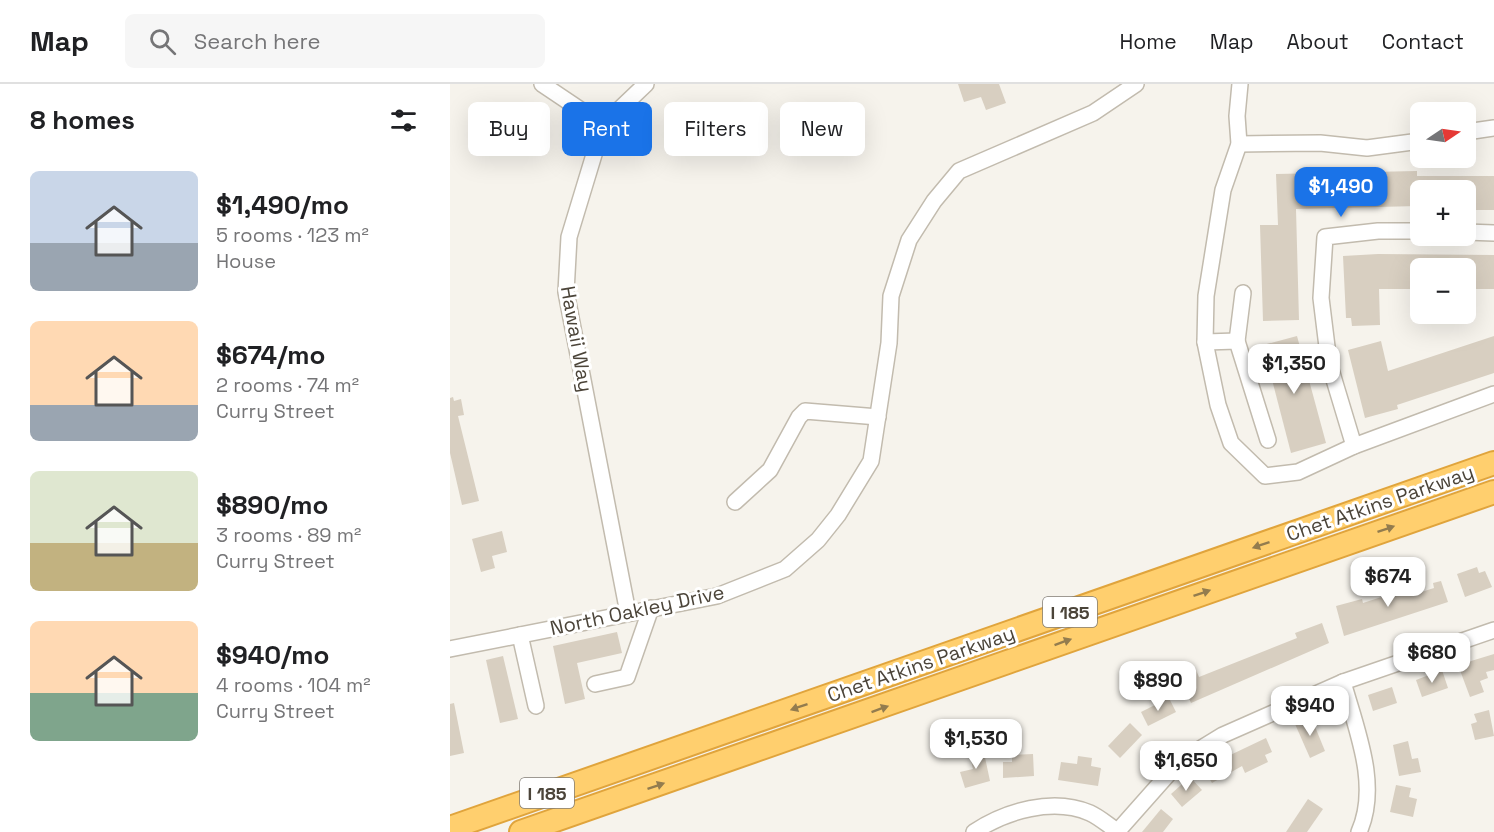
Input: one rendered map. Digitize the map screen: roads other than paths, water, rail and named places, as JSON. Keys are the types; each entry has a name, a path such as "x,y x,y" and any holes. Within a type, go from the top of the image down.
{"highway":[{"name":"Chet Atkins Parkway","path":"450,828 1494,463"},
{"name":"Chet Atkins Parkway","path":"521,832 1494,492"},
{"path":"450,813 645,758"},
{"path":"538,832 618,799"}],"street":[{"path":"542,84 569,102"},
{"name":"Hawaii Way","path":"627,102 646,84"},
{"name":"North Oakley Drive","path":"450,649 717,596 785,569 818,540 855,491 871,461 889,343 891,296 909,240 934,201 960,171 1093,113 1136,84"},
{"path":"1240,84 1237,116 1239,144 1223,190 1206,296 1205,342 1218,405 1231,443 1265,476 1298,472 1354,446 1494,394"},
{"path":"1476,131 1494,128"},
{"path":"1239,144 1320,143 1367,148 1410,142"},
{"name":"Hawaii Way","path":"594,156 569,237 566,292 628,613"},
{"path":"1354,446 1329,363 1321,298 1325,237 1378,231 1410,231"},
{"path":"1476,232 1494,233"},
{"path":"1243,293 1237,341 1268,440"},
{"path":"1205,342 1237,341"},
{"path":"735,502 770,470 799,417 805,411 878,417"},
{"path":"595,684 627,677 651,608"},
{"path":"974,832 988,823 1031,809 1060,805 1090,813 1117,832 1179,762 1223,735 1343,682 1494,630"},
{"path":"520,635 536,706"},
{"path":"1343,682 1364,756 1367,792 1364,820 1359,832"}]}
